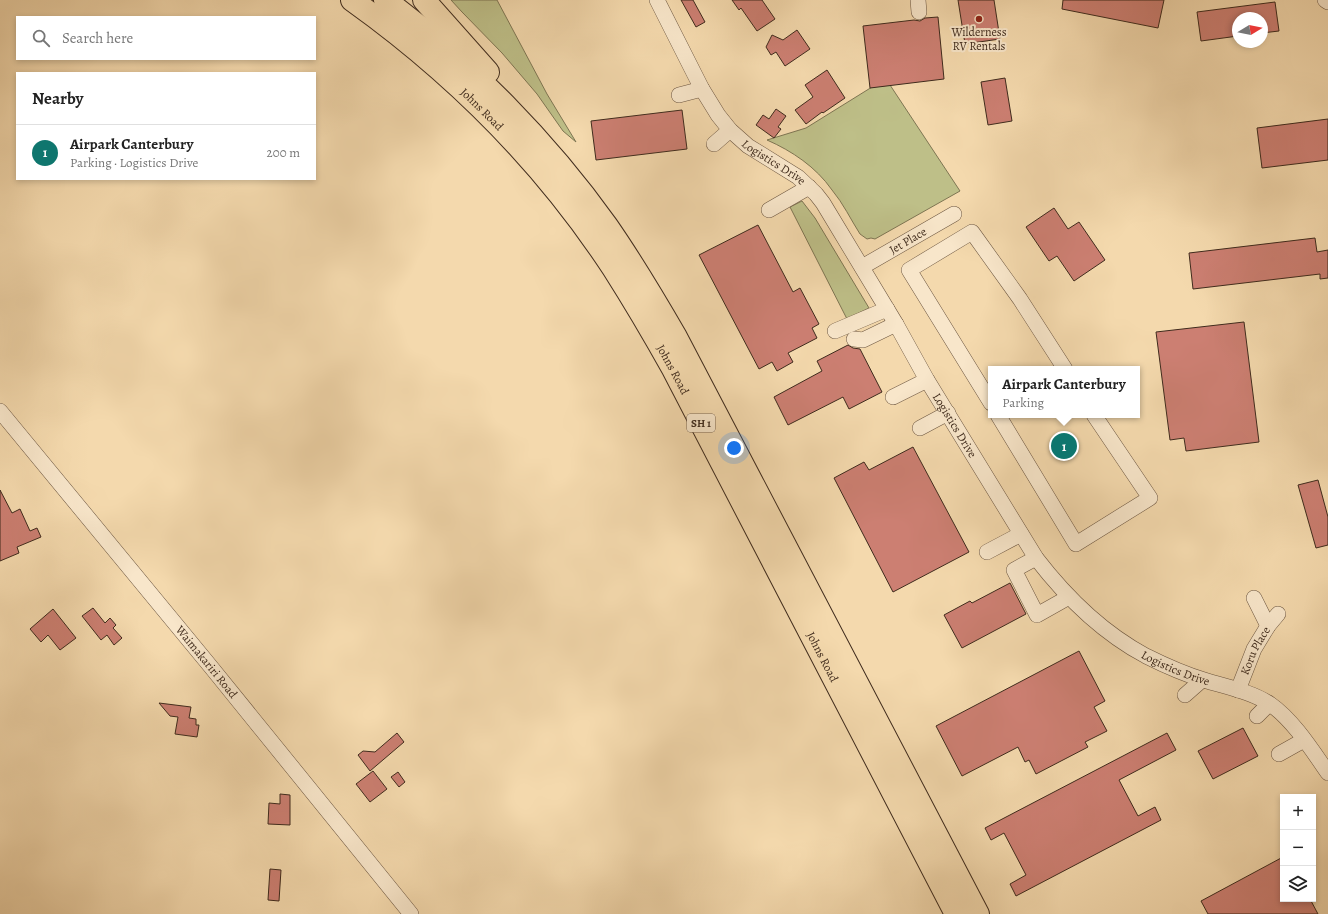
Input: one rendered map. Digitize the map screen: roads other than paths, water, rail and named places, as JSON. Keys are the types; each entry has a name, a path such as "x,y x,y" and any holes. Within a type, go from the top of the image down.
{"highway":[{"name":"Johns Road","path":"352,0 436,65 509,136 561,197 612,266 633,299 673,369 956,914"},
{"name":"Johns Road","path":"385,0 438,43 487,88 550,154 577,187 636,268 676,337 978,914"},
{"path":"424,0 543,133 602,204 630,244 654,287 676,337"}],"street":[{"name":"Logistics Drive","path":"657,0 702,90 718,115 730,130 748,146 787,170 809,187 823,203 896,324 927,380 1021,534 1036,558 1069,597 1104,629 1126,644 1167,666 1202,680 1238,690 1269,704 1296,728 1328,773"},
{"path":"679,95 702,90"},
{"path":"714,144 730,130"},
{"path":"769,210 809,187"},
{"name":"Jet Place","path":"862,267 954,214"},
{"path":"988,398 909,270 972,232 1020,300 1063,366"},
{"path":"835,332 887,309"},
{"path":"854,339 863,340 896,324"},
{"path":"893,397 927,380"},
{"name":"Waimakariri Road","path":"0,411 412,914"},
{"path":"920,428 948,413"},
{"path":"1000,418 1076,544 1150,498 1096,418"},
{"path":"987,552 1021,534"},
{"path":"1036,558 1014,570 1037,615 1069,597"},
{"name":"Koru Place","path":"1238,690 1254,649 1273,620 1254,598"},
{"path":"1185,695 1202,680"},
{"path":"1257,716 1269,704"},
{"path":"1280,754 1304,740"}],"place":[{"name":"Wilderness RV Rentals","path":"979,19"},
{"name":"Airpark Canterbury","path":"1064,446"}]}
